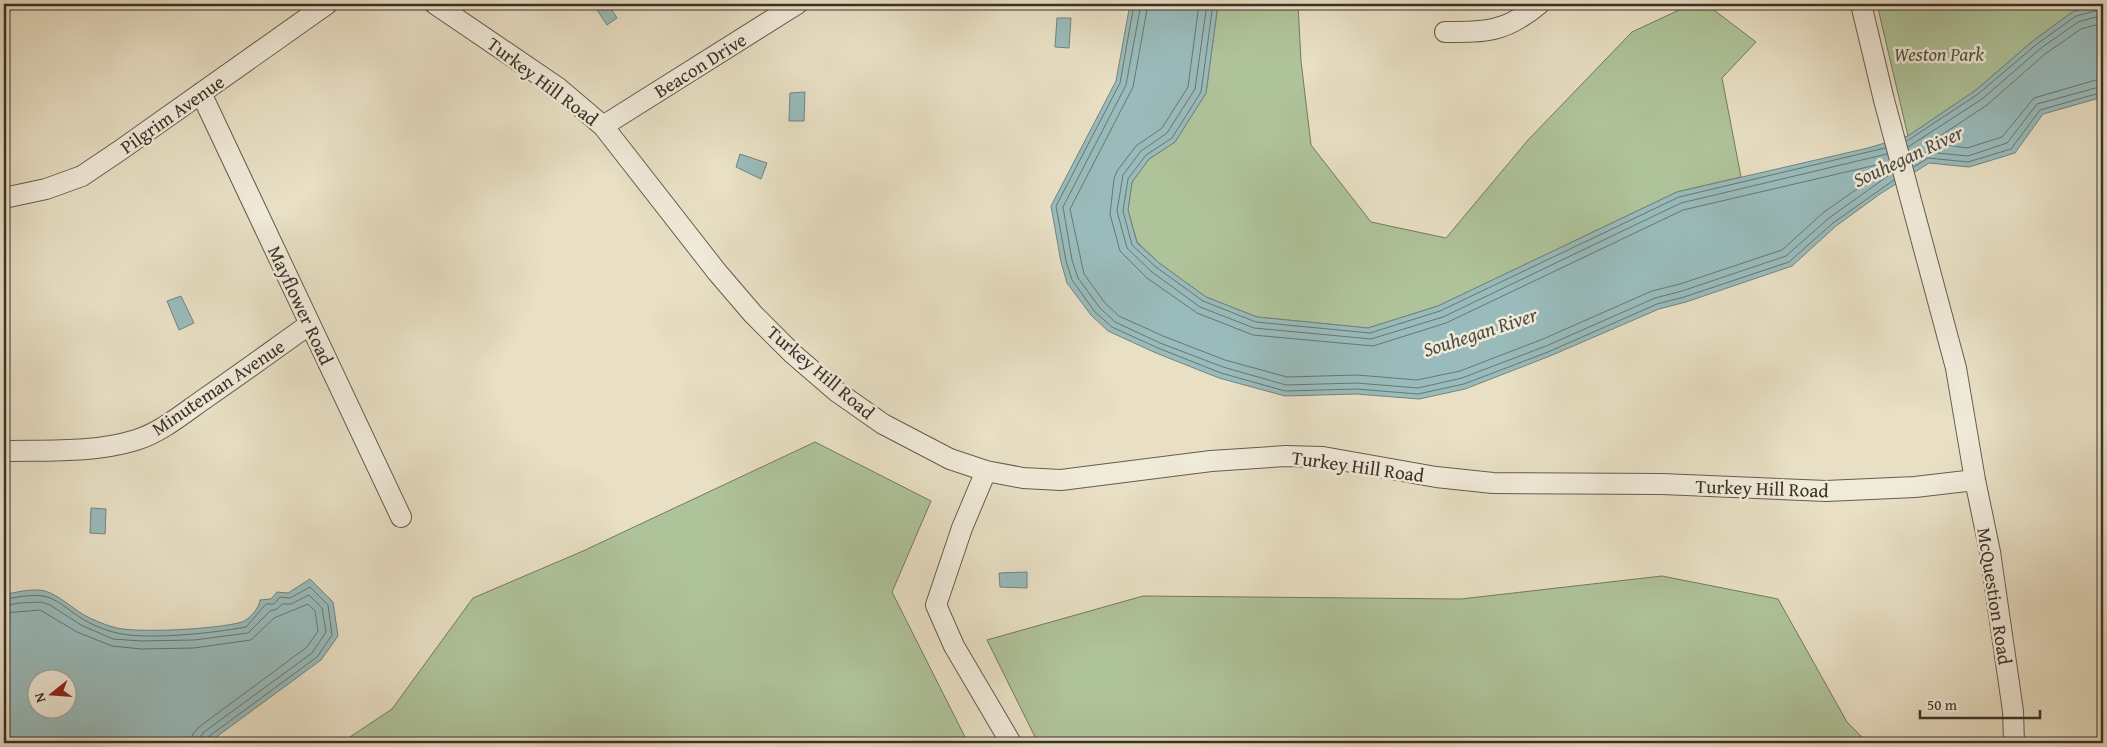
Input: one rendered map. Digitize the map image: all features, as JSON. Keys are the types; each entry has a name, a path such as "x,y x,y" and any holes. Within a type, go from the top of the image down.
{"street":[{"name":"Pilgrim Avenue","path":"4,198 46,189 82,176 327,4"},
{"name":"Turkey Hill Road","path":"435,4 557,87 603,126 716,272 753,314 793,354 836,391 883,424 950,459 986,471 1023,478 1061,480 1211,461 1286,456 1324,458 1436,477 1493,483 1662,484 1826,491 1915,487 1975,480"},
{"name":"Beacon Drive","path":"603,126 797,4"},
{"path":"1445,32 1502,28 1523,17 1539,4"},
{"path":"1861,4 1884,100 1956,368 1975,480"},
{"name":"Mayflower Road","path":"201,93 400,517"},
{"name":"Minuteman Avenue","path":"4,451 84,450 120,444 156,432 310,324"},
{"path":"986,471 962,528 936,605 954,646 1011,743"},
{"name":"McQuestion Road","path":"1975,480 1990,552 2013,711 2014,743"}],"green space":[{"path":"1218,4 1298,4 1301,61 1311,145 1371,222 1446,238 1528,140 1632,32 1692,4 1706,4 1756,42 1722,78 1741,177 1677,192 1438,306 1368,328 1257,317 1206,297 1159,263 1137,242 1128,210 1132,182 1149,159 1175,142 1206,93"},
{"name":"Weston Park","path":"1877,4 2103,5 2074,11 2034,40 1976,90 1908,136"},
{"path":"815,442 931,501 892,592 968,743 341,743 392,709 473,598 583,551"},
{"path":"1662,576 1778,599 1847,722 1868,743 1038,743 987,640 1143,596 1461,599"}],"water":[{"path":"593,4 608,4 617,18 607,25"},
{"name":"Souhegan River","path":"1130,4 1218,4 1206,93 1175,142 1149,159 1132,182 1128,210 1137,243 1159,263 1206,297 1257,317 1368,328 1438,306 1677,192 1868,148 1908,136 1976,90 2034,40 2074,11 2103,5 2103,97 2043,114 2015,153 1969,167 1929,163 1880,194 1836,226 1792,266 1686,302 1659,309 1550,356 1465,389 1419,399 1356,394 1285,396 1219,378 1156,353 1108,331 1091,315 1067,283 1061,262 1051,206 1116,81"},
{"path":"1057,18 1071,18 1069,48 1055,47"},
{"path":"805,92 804,121 789,121 790,93"},
{"path":"740,154 767,163 761,179 736,167"},
{"path":"181,296 194,323 179,330 167,301"},
{"path":"91,508 106,509 105,534 90,533"},
{"path":"1027,572 1027,588 1000,587 999,573"},
{"path":"310,579 333,602 338,636 321,660 208,743 4,743 4,595 30,590 45,591 61,599 84,615 106,625 124,629 177,630 215,627 242,622 254,613 260,600 271,599 277,592 288,593"}]}
